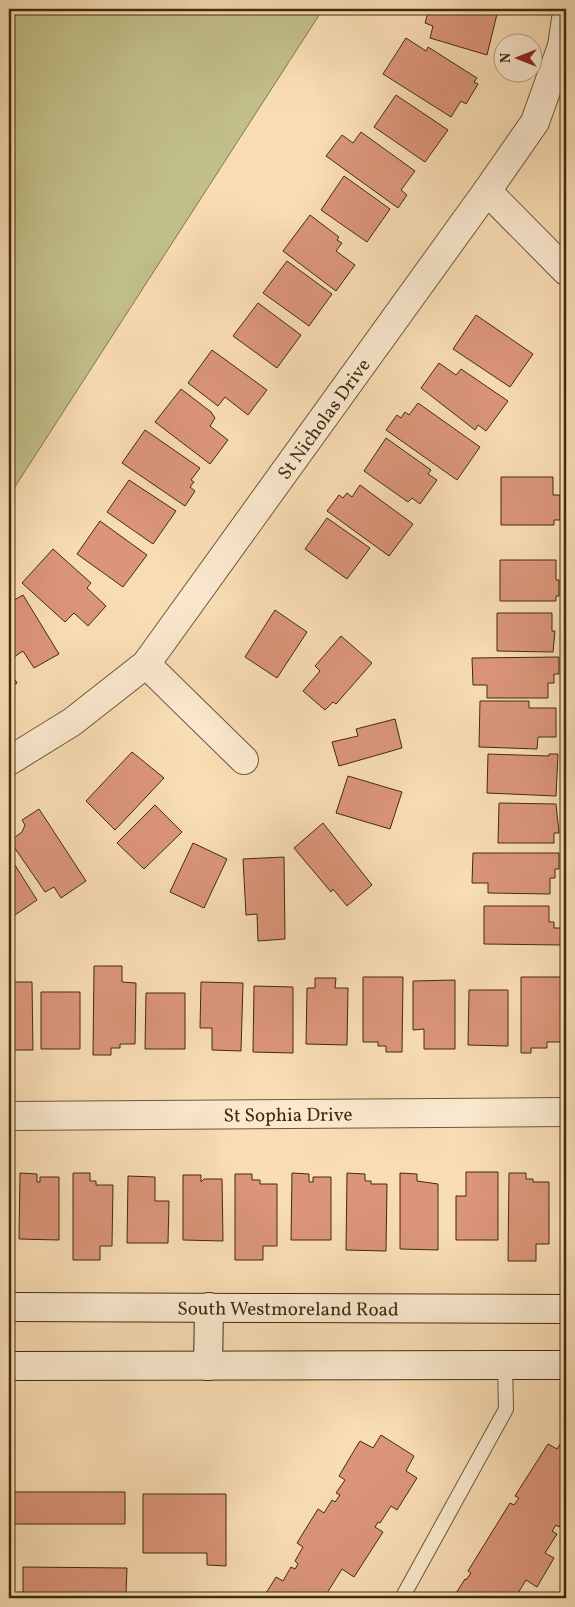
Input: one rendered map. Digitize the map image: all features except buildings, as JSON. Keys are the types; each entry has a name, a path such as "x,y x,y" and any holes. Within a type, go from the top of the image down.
{"street":[{"name":"St Nicholas Drive","path":"9,761 72,722 146,664 535,122 562,46 566,19"},
{"path":"487,191 566,271"},
{"path":"146,664 244,760"},
{"name":"St Sophia Drive","path":"9,1116 566,1112"},
{"name":"South Westmoreland Road","path":"9,1307 566,1309"},
{"path":"208,1366 209,1307"},
{"path":"9,1366 566,1365"}],"lane":[{"path":"402,1598 506,1409 505,1365"}],"shaded area":[{"path":"9,9 323,9 9,496 9,159 11,154 9,151"}]}
